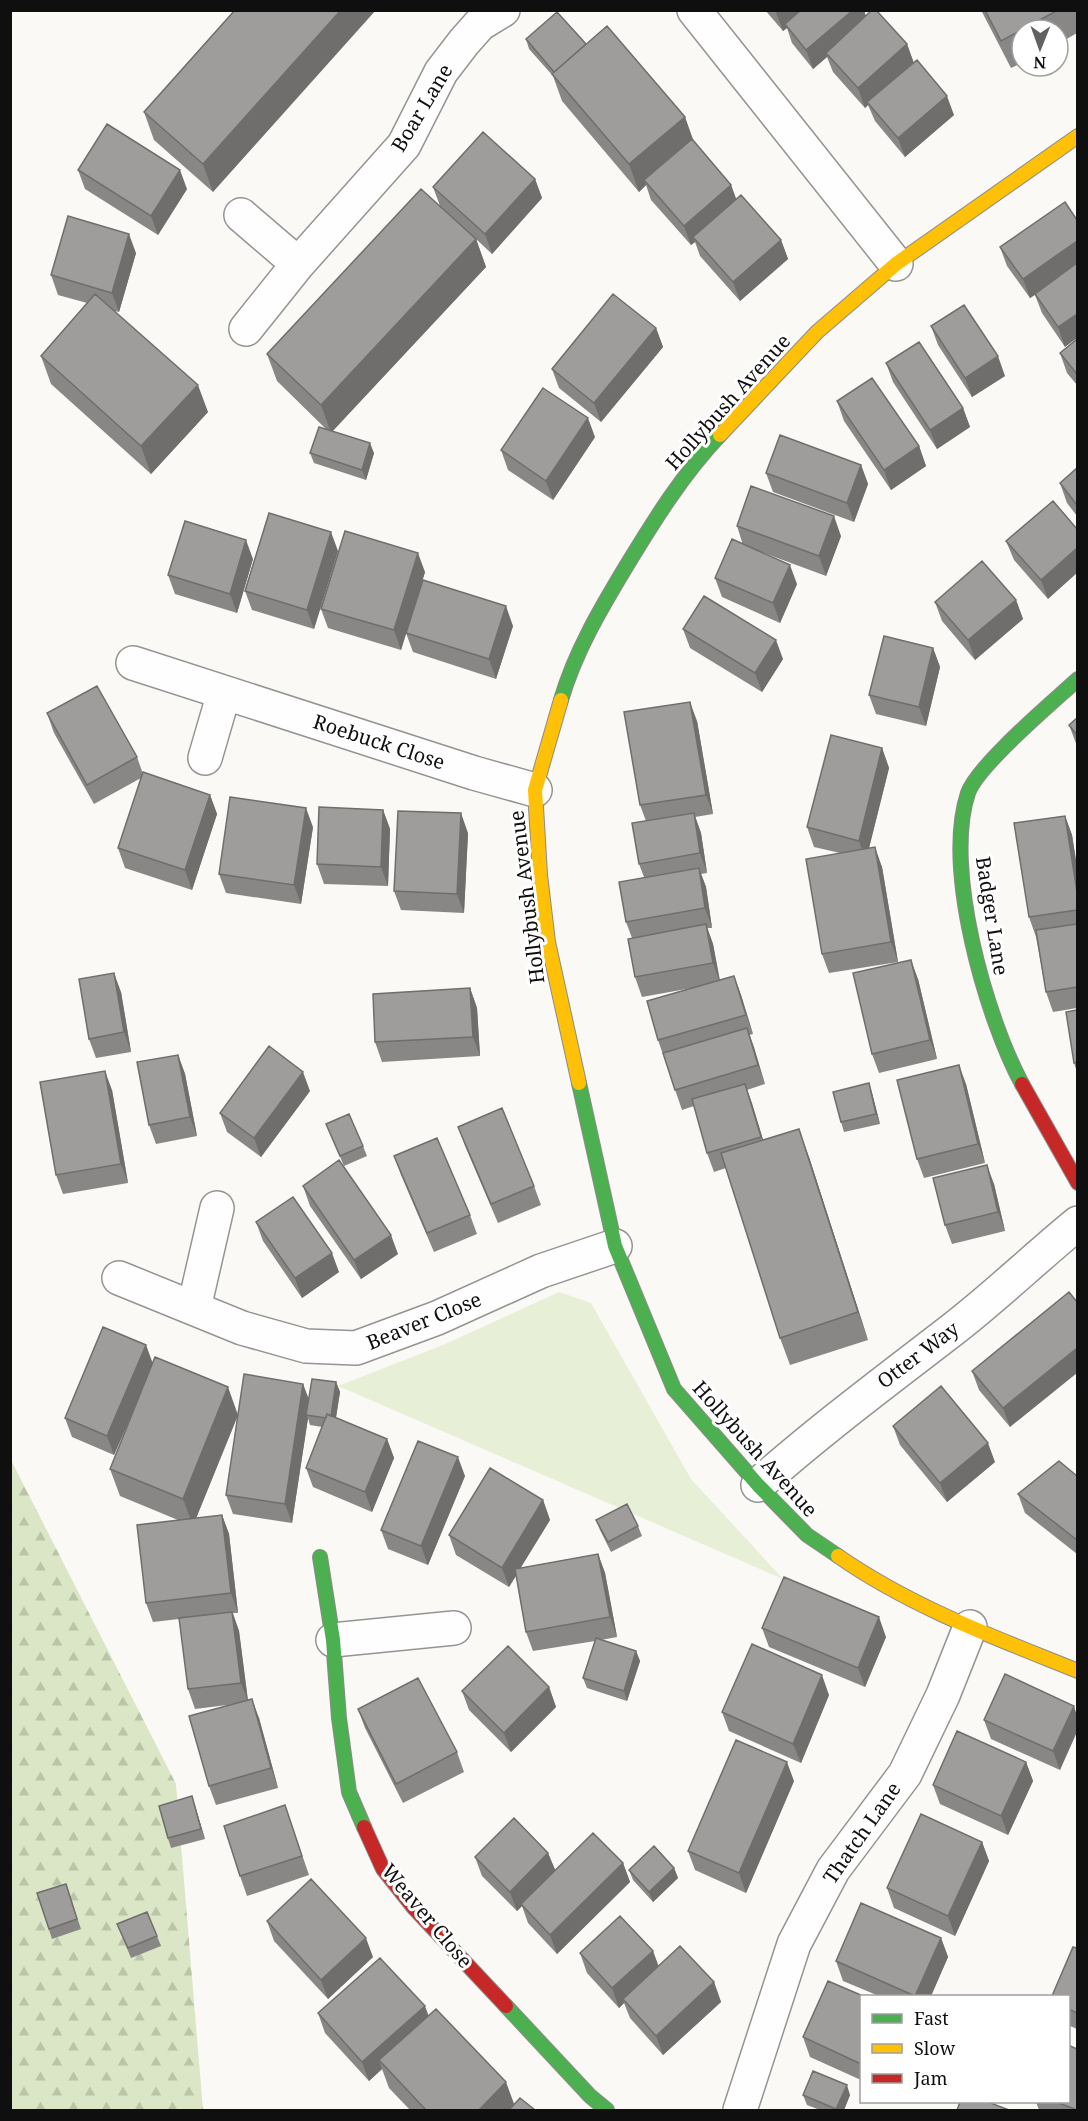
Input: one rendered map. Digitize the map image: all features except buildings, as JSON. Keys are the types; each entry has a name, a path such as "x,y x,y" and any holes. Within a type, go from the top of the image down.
{"street":[{"name":"Boar Lane","path":"246,329 298,264 404,145 441,72 464,42 480,24 502,10"},
{"path":"694,10 896,264"},
{"name":"Hollybush Avenue","path":"1077,136 896,264 817,332 708,447 657,516 593,621 563,692 535,790 540,875 548,942 615,1245 674,1389 758,1485 807,1535 875,1582 970,1627 1077,1671"},
{"path":"241,215 298,264"},
{"name":"Roebuck Close","path":"133,663 474,773 535,790"},
{"name":"Badger Lane","path":"1077,678 983,771 968,792 961,854 967,905 981,976 1002,1042 1077,1183"},
{"path":"205,758 224,693"},
{"path":"194,1308 217,1208"},
{"name":"Otter Way","path":"758,1485 811,1438 900,1367 953,1329 1077,1223"},
{"name":"Beaver Close","path":"118,1278 242,1328 306,1346 356,1348 437,1318 541,1271 615,1245"},
{"name":"Weaver Close","path":"320,1557 333,1640 339,1718 349,1792 383,1869 414,1908 590,2096 607,2110"},
{"name":"Thatch Lane","path":"740,2110 794,1944 832,1869 904,1774 943,1695 970,1627"},
{"path":"333,1640 454,1628"}],"green space":[{"path":"559,1292 591,1303 691,1479 783,1579 338,1386 443,1345"},
{"path":"10,1458 176,1784 203,2110 11,2110"}],"traffic: fast":[{"path":"561,700 581,648 617,581 670,497 720,435"},
{"path":"1022,1084 995,1021 972,942 961,861 962,824 968,793 986,767 1017,734 1078,679"},
{"path":"579,1083 615,1246 674,1389 758,1485 807,1535 838,1556"},
{"path":"320,1557 333,1640 339,1718 349,1792 364,1827"},
{"path":"506,2006 590,2096 607,2110"}],"traffic: slow":[{"path":"720,435 817,332 896,264 1078,136"},
{"path":"561,700 535,790 540,875 548,942 579,1083"},
{"path":"838,1556 924,1606 985,1634 1078,1671"}],"traffic: jam":[{"path":"1022,1084 1078,1183"},
{"path":"364,1827 383,1869 414,1908 506,2006"}]}
